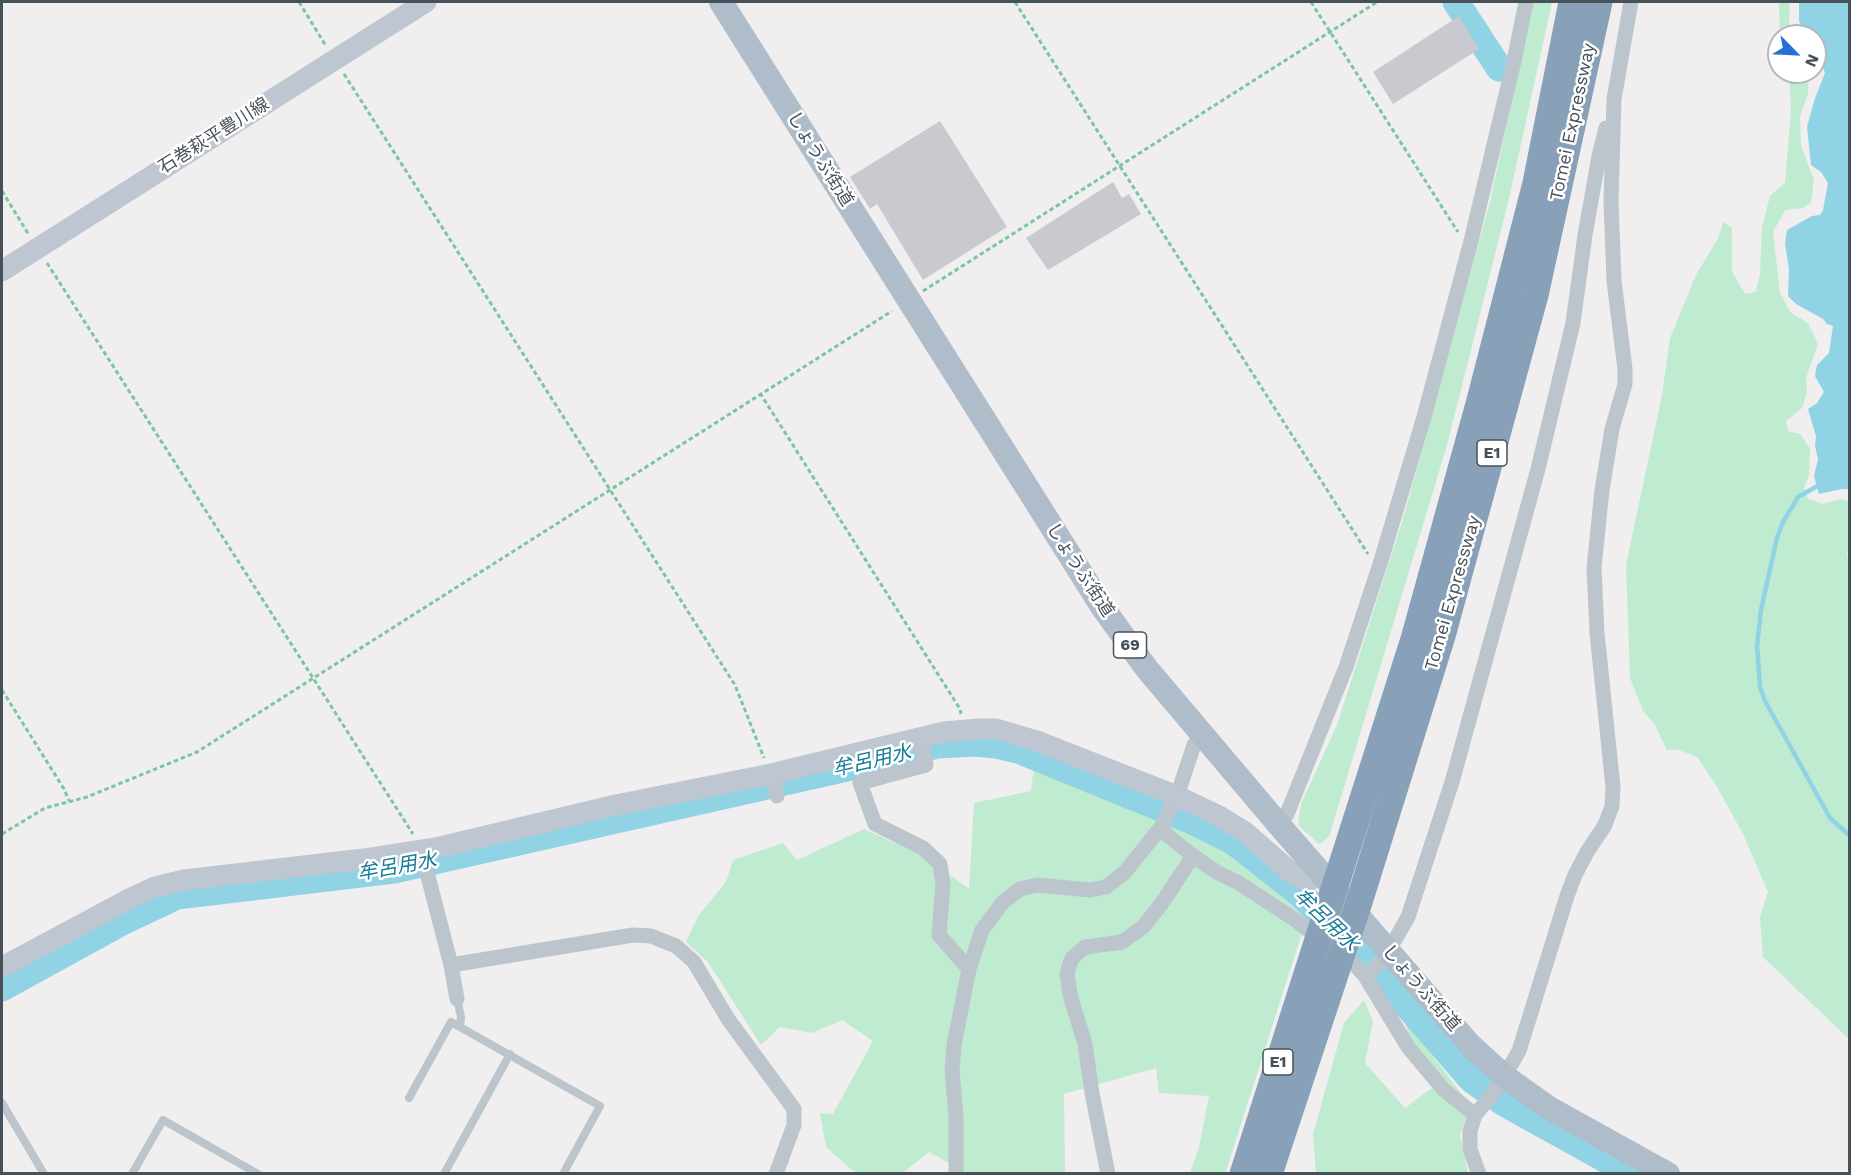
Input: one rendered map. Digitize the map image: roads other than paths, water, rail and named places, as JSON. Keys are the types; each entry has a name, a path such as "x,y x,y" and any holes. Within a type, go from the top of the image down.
{"highway":[{"name":"Tomei Expressway","path":"1243,1173 1314,951 1330,874 1414,639 1479,404 1536,183 1572,2"},
{"name":"Tomei Expressway","path":"1269,1173 1360,899 1442,636 1532,306 1599,2"}],"main road":[{"name":"しょうぶ街道","path":"721,2 1103,608 1147,669 1278,825 1330,874 1385,955 1501,1081 1668,1173"}],"street":[{"name":"石巻萩平豊川線","path":"2,270 426,2"},
{"path":"1278,825 1287,814 1346,668 1380,564 1424,417 1471,241 1526,2"},
{"path":"1367,975 1385,955 1408,917 1452,782 1538,469 1573,323 1599,156 1614,99 1631,2"},
{"path":"1479,1173 1470,1149 1470,1131 1478,1111 1501,1081 1519,1050 1571,885 1587,852 1605,825 1612,806 1613,787 1597,633 1594,568 1602,490 1612,429 1625,384 1614,281 1611,201 1614,99"},
{"path":"2,967 155,887 184,880 422,854 616,805 772,776 962,731 996,729 1014,734 1219,816 1245,832 1293,874 1308,881 1330,874"},
{"path":"956,1173 956,1115 952,1071 954,1046 969,969 982,930 1003,902 1020,889 1037,885 1090,890 1106,887 1125,872 1161,828 1175,800 1194,745 1203,737"},
{"path":"921,741 926,765 861,783 875,824 922,848 940,864 943,884 939,934 969,969"},
{"path":"772,776 777,796"},
{"path":"1161,828 1192,856 1294,919 1367,975 1408,1047 1443,1089 1478,1111"},
{"path":"422,854 451,965 457,999"},
{"path":"1108,1173 1092,1094 1085,1044 1070,995 1067,973 1072,958 1085,947 1122,942 1143,927 1162,903 1192,856"},
{"path":"451,965 633,935 651,936 676,946 694,962 728,1020 794,1109 794,1125 776,1173"}],"lane":[{"path":"457,999 461,1017 460,1027"},
{"path":"410,1098 451,1022 600,1106 563,1173"},
{"path":"444,1173 510,1054"},
{"path":"2,1103 44,1173"},
{"path":"132,1173 163,1120 258,1173"}],"water":[{"path":"1799,2 1850,2 1849,489 1819,494 1814,476 1818,459 1815,446 1816,436 1808,409 1817,403 1824,392 1815,376 1817,365 1829,353 1833,326 1796,304 1788,296 1789,269 1785,244 1787,230 1812,216 1820,215 1823,210 1828,183 1821,172 1811,165 1807,127 1821,84 1827,84 1827,24 1800,24"}],"waterway":[{"path":"1456,2 1499,68"},
{"path":"1821,484 1798,497 1783,522 1777,538 1761,610 1757,646 1760,687 1765,701 1830,818 1850,836"},
{"name":"牟呂用水","path":"2,988 124,921 177,896 394,870 891,758 937,745 975,743 996,745 1018,750 1190,820 1234,842 1300,894 1363,955 1471,1079 1504,1103 1632,1174"}]}
